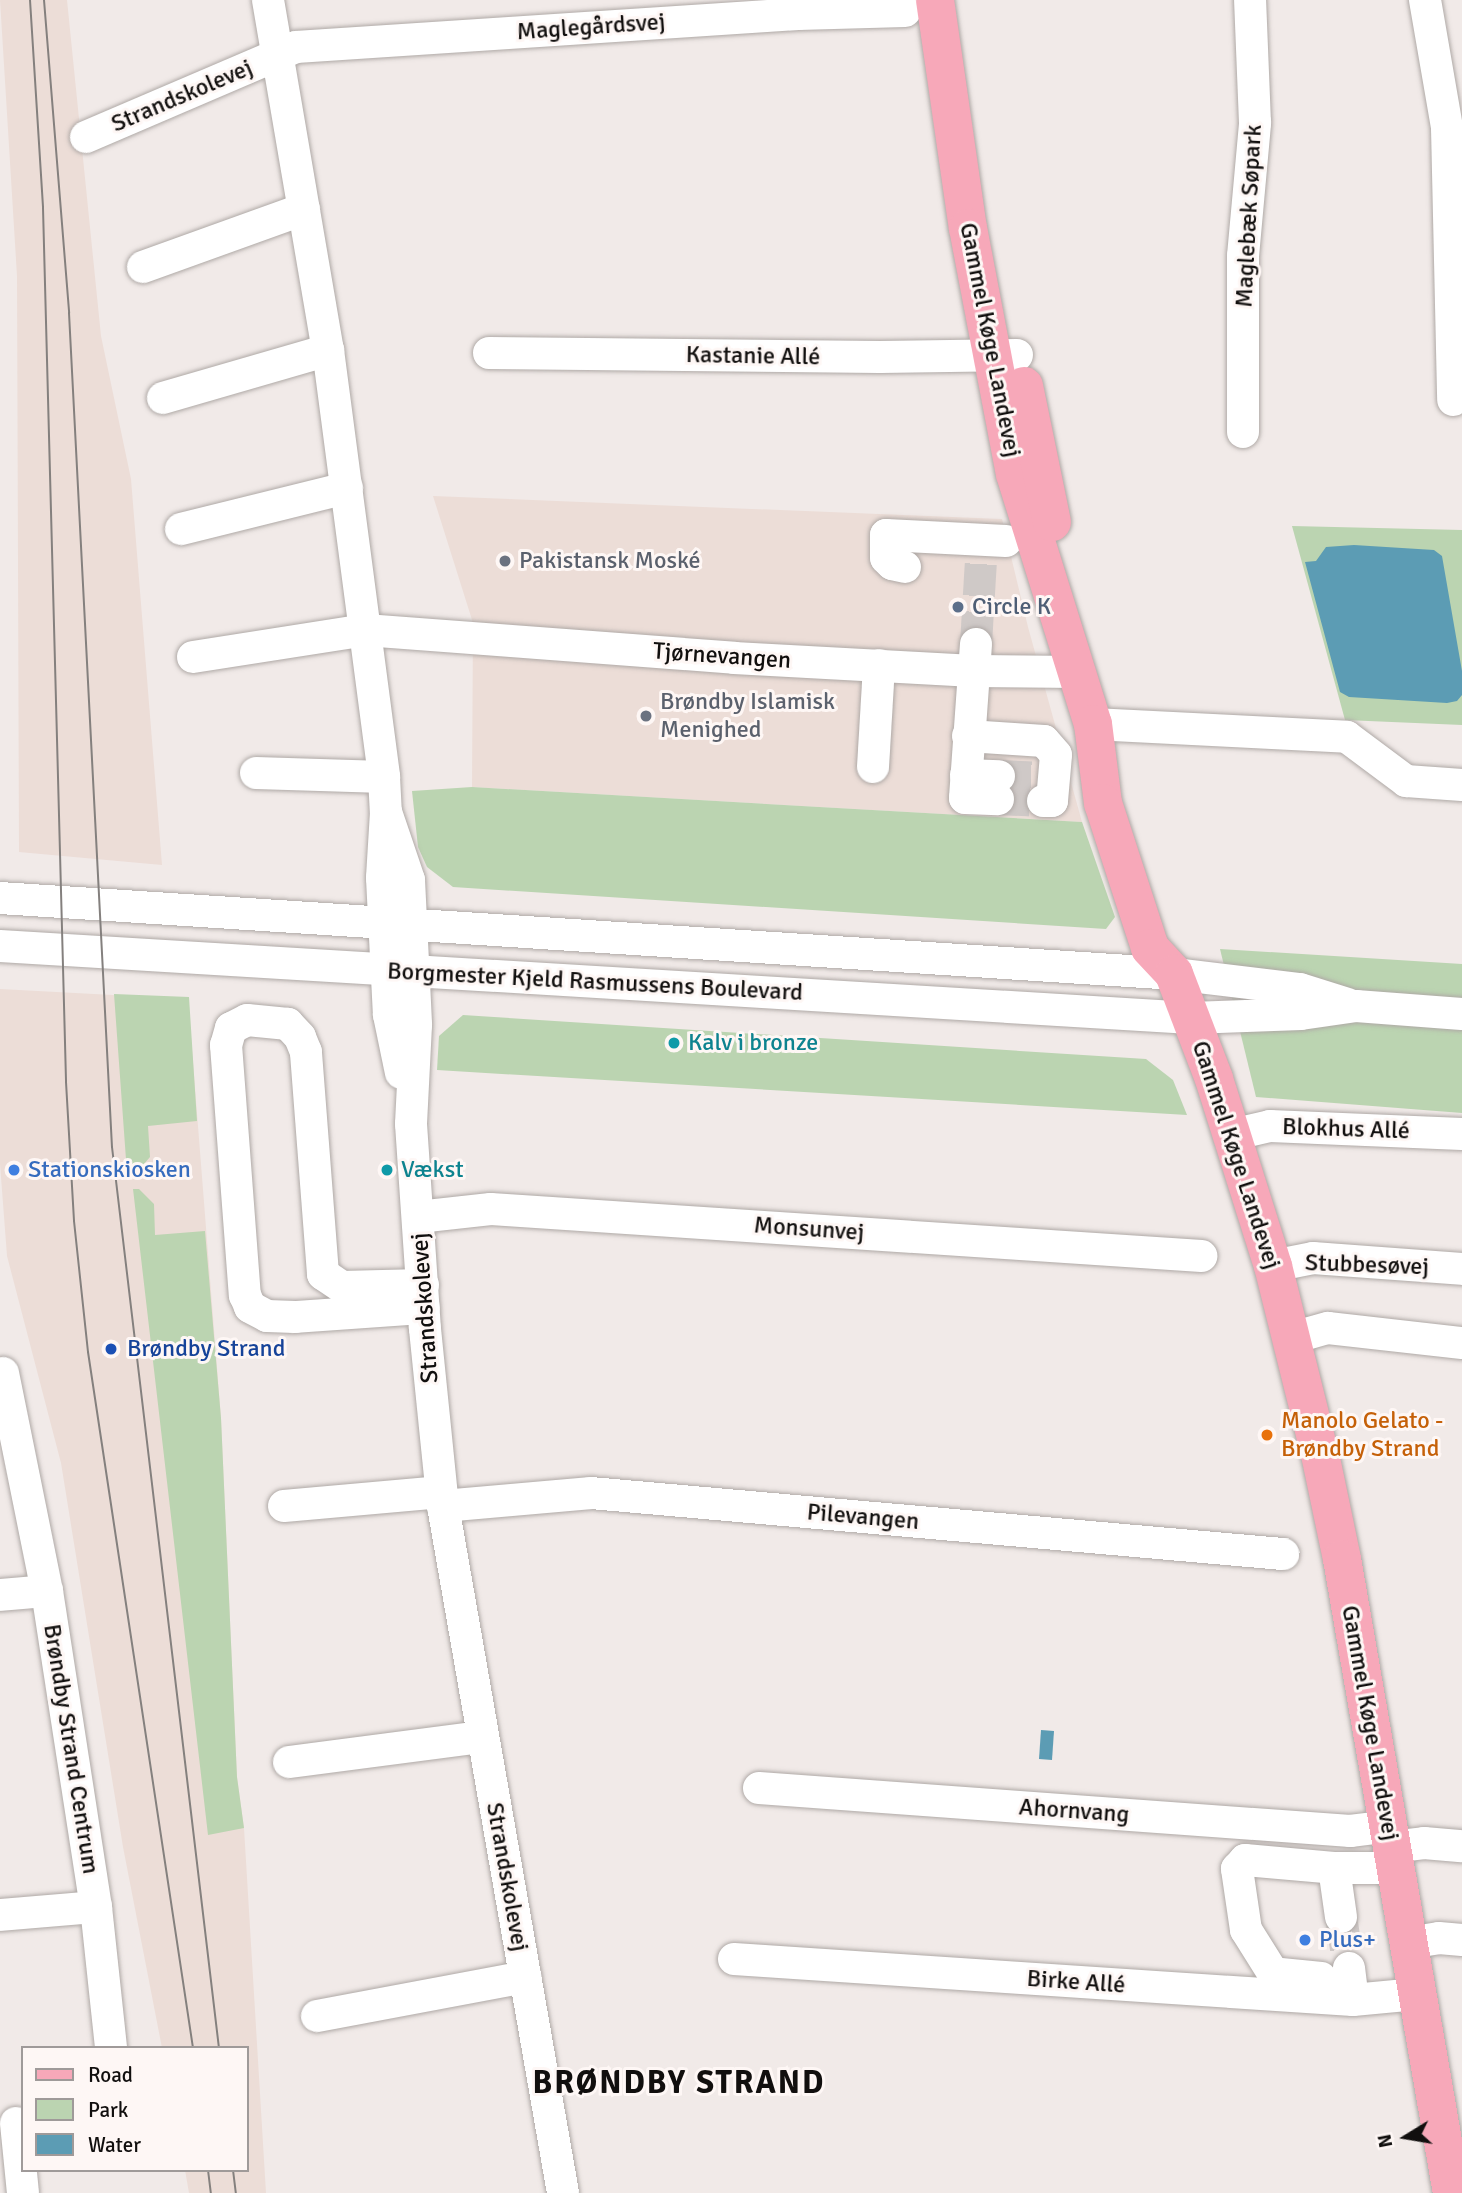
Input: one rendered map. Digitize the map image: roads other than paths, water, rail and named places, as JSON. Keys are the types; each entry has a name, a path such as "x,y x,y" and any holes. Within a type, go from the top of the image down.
{"main road":[{"name":"Gammel Køge Landevej","path":"962,0 1004,356 1019,533 1079,672"},
{"name":"Gammel Køge Landevej","path":"920,6 964,201 1004,356 1045,485 1079,672 1095,734 1125,797 1179,953 1174,974 1231,1135 1273,1266 1292,1338 1342,1559 1417,1994 1450,2110 1452,2193"}],"street":[{"name":"Strandskolevej","path":"268,0 328,349 384,777 386,812 409,880 398,924 400,971 416,1025 411,1124 423,1296 442,1499 481,1737 563,2193"},
{"name":"Maglebæk Søpark","path":"1243,432 1243,256 1255,123 1250,0"},
{"path":"1425,0 1447,128 1453,400"},
{"name":"Maglegårdsvej","path":"278,54 296,47 678,11 920,6"},
{"name":"Strandskolevej","path":"86,137 278,54"},
{"path":"143,267 304,209"},
{"path":"163,398 328,349"},
{"name":"Kastanie Allé","path":"489,352 1004,356"},
{"path":"181,529 347,488"},
{"path":"981,560 1019,533"},
{"path":"905,567 892,564 886,558 886,535 1019,533"},
{"path":"193,657 365,630"},
{"name":"Tjørnevangen","path":"365,630 879,665 975,657 1079,672"},
{"path":"975,657 965,798 999,788"},
{"path":"873,767 879,665"},
{"path":"968,736 1044,741 1049,778 1095,734 1347,737 1406,781 1462,785"},
{"path":"256,773 384,777"},
{"name":"Borgmester Kjeld Rasmussens Boulevard","path":"0,898 1174,974 1300,989 1356,1006"},
{"name":"Borgmester Kjeld Rasmussens Boulevard","path":"0,946 1191,1018 1301,1014 1356,1006"},
{"path":"1356,1006 1462,1013"},
{"path":"311,1315 323,1293 323,1274 306,1052 300,1037 288,1024 247,1020 231,1028 226,1045 245,1296 250,1307 258,1314 311,1315 423,1296"},
{"name":"Blokhus Allé","path":"1231,1135 1270,1126 1462,1133"},
{"name":"Monsunvej","path":"418,1217 491,1209 1201,1256"},
{"name":"Stubbesøvej","path":"1273,1266 1313,1258 1462,1269"},
{"path":"323,1274 333,1284 353,1289 423,1296"},
{"path":"1292,1338 1328,1328 1462,1343"},
{"name":"Brøndby Strand Centrum","path":"3,1373 7,1426 47,1591 96,1907 111,2046"},
{"name":"Pilevangen","path":"442,1499 591,1493 1283,1554"},
{"path":"284,1506 442,1499"},
{"name":"Brøndby Strand Centrum","path":"0,1595 47,1591"},
{"path":"289,1762 481,1737"},
{"name":"Ahornvang","path":"759,1788 1350,1831 1392,1847"},
{"path":"1351,1983 1273,1973 1246,1930 1237,1869 1245,1860 1334,1868 1392,1847 1424,1843 1462,1846"},
{"path":"1334,1868 1341,1917"},
{"name":"Brøndby Strand Centrum","path":"0,1915 96,1907"},
{"path":"1408,1943 1439,1938 1462,1940"},
{"name":"Birke Allé","path":"734,1959 1351,1983 1417,1994"},
{"name":"Strandskolevej","path":"317,2016 524,1977"},
{"path":"13,2124 16,2172"}],"water":[{"path":"1354,545 1434,550 1442,556 1462,671 1462,695 1457,701 1447,703 1349,697 1340,692 1305,562 1316,561 1326,547"},
{"path":"1041,1730 1054,1731 1052,1760 1039,1759"}],"tunnel":[{"path":"976,644 981,560"},
{"path":"999,776 1044,778"},
{"path":"998,799 1043,801"},
{"path":"1341,1917 1349,1968"}],"tram line":[{"path":"30,0 43,208 66,1082 74,1221 88,1352 193,2046"},
{"path":"44,0 69,313 112,1147 219,2046"},
{"path":"208,2172 211,2193"},
{"path":"233,2172 236,2193"}],"place":[{"name":"Pakistansk Moské","path":"505,561"},
{"name":"Circle K","path":"958,607"},
{"name":"Brøndby Islamisk Menighed","path":"646,716"},
{"name":"Kalv i bronze","path":"674,1043"},
{"name":"Stationskiosken","path":"14,1170"},
{"name":"Vækst","path":"387,1170"},
{"name":"Brøndby Strand","path":"111,1349"},
{"name":"Manolo Gelato - Brøndby Strand","path":"1267,1435"},
{"name":"Plus+","path":"1305,1940"}],"district":[{"name":"BRØNDBY STRAND","path":"679,2083"}]}
